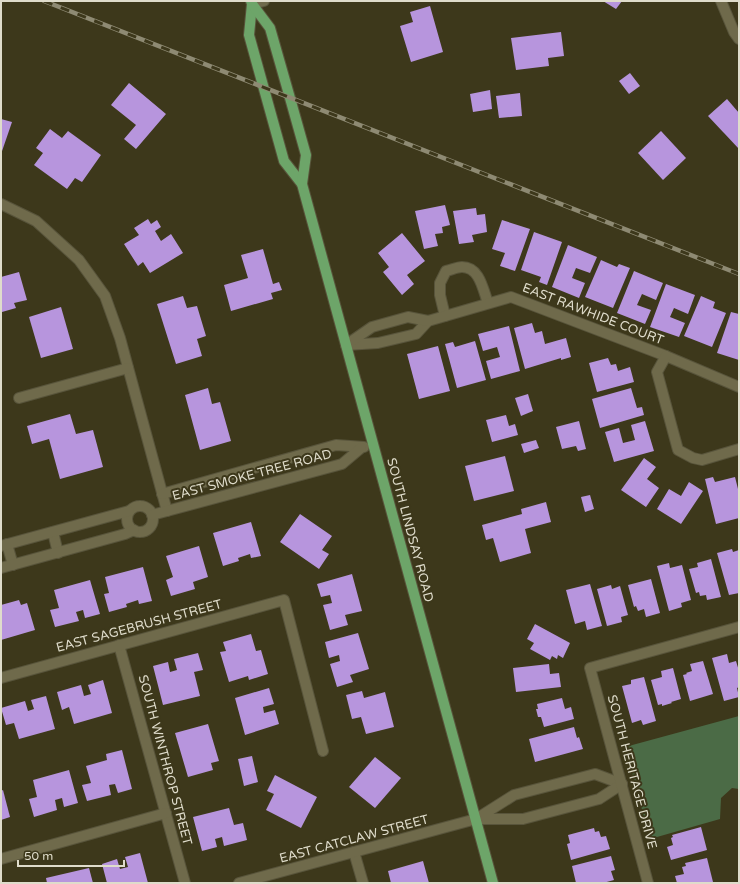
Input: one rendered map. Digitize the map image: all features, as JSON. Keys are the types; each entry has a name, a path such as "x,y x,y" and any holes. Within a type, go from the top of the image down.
{"main road":[{"name":"SOUTH LINDSAY ROAD","path":"252,3 249,35 284,161 302,184 493,883"},
{"name":"SOUTH LINDSAY ROAD","path":"252,3 270,28 306,155 302,184"}],"street":[{"path":"252,3 264,1"},
{"path":"721,1 734,32 739,39"},
{"path":"1,204 36,221 79,260 105,296 120,338 167,511"},
{"path":"446,316 440,295 440,283 446,271 461,266 471,268 479,277 488,303"},
{"name":"EAST RAWHIDE COURT","path":"346,345 372,327 408,317 428,321 512,297 666,356 739,387"},
{"name":"EAST RAWHIDE COURT","path":"346,345 378,343 416,334 428,321"},
{"name":"EAST RAWHIDE COURT","path":"666,356 658,372 678,450 693,458 702,460 739,449"},
{"path":"19,398 128,368"},
{"name":"EAST SMOKE TREE ROAD","path":"152,515 342,464 361,448 373,444"},
{"name":"EAST SMOKE TREE ROAD","path":"162,494 336,446 361,448"},
{"path":"1,568 13,565 58,553 125,534 134,530 142,531 150,527 153,519 152,515 144,506 136,506 129,512 4,545 13,565"},
{"path":"129,512 127,520 134,530"},
{"path":"52,532 58,553"},
{"name":"EAST SAGEBRUSH STREET","path":"1,678 284,600 323,751"},
{"name":"SOUTH HERITAGE DRIVE","path":"648,883 590,668 739,627"},
{"name":"SOUTH WINTHROP STREET","path":"119,645 185,883"},
{"name":"EAST CATCLAW STREET","path":"476,819 514,795 595,774 622,784"},
{"name":"EAST CATCLAW STREET","path":"239,883 476,819 523,819 599,799 622,784"},
{"path":"1,859 166,813"},
{"path":"354,852 363,883"}],"green space":[{"path":"739,716 739,789 732,788 721,798 720,819 650,839 625,747"}],"building":[{"path":"603,1 622,1 616,9"},
{"path":"430,6 443,52 411,62 400,26 413,22 410,12"},
{"path":"561,32 564,56 548,58 549,66 516,70 511,38"},
{"path":"630,73 640,86 629,94 619,81"},
{"path":"129,83 166,114 136,149 124,139 136,125 111,105"},
{"path":"490,90 492,109 473,112 470,94"},
{"path":"520,93 522,116 499,118 496,96"},
{"path":"727,99 739,113 739,149 708,116"},
{"path":"1,119 12,122 1,154"},
{"path":"50,129 62,138 68,131 101,155 82,182 75,178 67,189 34,165 43,153 36,148"},
{"path":"661,131 686,158 663,180 638,153"},
{"path":"445,205 450,225 442,227 443,233 435,234 438,246 424,249 415,211"},
{"path":"476,208 477,215 485,214 487,232 472,235 474,242 459,244 453,211"},
{"path":"148,219 151,224 157,220 161,227 155,231 161,241 171,234 183,253 150,273 143,262 138,266 124,244 139,235 134,228"},
{"path":"502,220 530,229 515,271 500,266 505,253 492,249"},
{"path":"534,232 562,242 547,285 539,282 541,277 521,270"},
{"path":"402,233 425,261 407,275 414,284 402,295 383,272 389,267 378,253"},
{"path":"568,245 597,257 590,273 576,268 572,278 585,283 579,298 552,287"},
{"path":"263,249 273,284 279,282 282,290 271,293 273,299 231,311 224,285 248,278 241,255"},
{"path":"601,260 617,267 619,264 630,268 613,308 585,297"},
{"path":"634,271 663,283 656,300 642,294 637,305 651,310 645,324 617,313"},
{"path":"19,272 27,300 14,303 16,308 2,312 1,277"},
{"path":"666,284 695,295 688,314 674,308 670,317 685,323 679,337 650,327"},
{"path":"183,296 187,308 197,306 206,336 197,339 202,356 176,364 157,304"},
{"path":"701,296 715,302 713,308 726,313 712,347 684,336"},
{"path":"61,307 73,349 41,358 29,317"},
{"path":"731,312 739,314 739,360 717,353"},
{"path":"532,323 535,333 542,331 545,344 566,338 571,357 561,360 561,358 525,369 514,328"},
{"path":"509,326 520,371 491,379 486,361 500,357 497,347 483,351 478,334"},
{"path":"475,341 486,380 457,388 445,344 453,342 455,347"},
{"path":"438,346 450,391 419,399 407,354"},
{"path":"608,358 611,365 616,364 618,371 630,367 634,382 597,392 589,363"},
{"path":"208,388 212,404 220,402 231,441 200,450 185,395"},
{"path":"631,388 637,408 642,407 644,415 600,428 592,399"},
{"path":"528,394 533,411 521,416 515,398"},
{"path":"70,414 76,434 93,430 103,467 60,479 49,439 32,444 27,426"},
{"path":"506,415 509,426 515,424 518,435 492,442 486,420"},
{"path":"579,421 586,449 578,451 576,446 562,449 556,427"},
{"path":"645,421 654,451 614,462 605,432 619,428 623,443 635,440 631,425"},
{"path":"536,440 539,448 524,453 521,444"},
{"path":"505,456 514,491 474,501 465,466"},
{"path":"644,458 656,467 647,479 659,488 646,507 621,490"},
{"path":"713,477 715,482 735,477 739,493 739,518 716,524 705,479"},
{"path":"689,482 703,491 681,524 657,509 669,489 681,496"},
{"path":"590,495 594,509 585,512 581,497"},
{"path":"546,502 551,522 525,529 531,553 500,562 493,538 486,540 482,525 522,514 521,509"},
{"path":"300,514 332,536 322,550 329,554 319,569 280,542"},
{"path":"251,522 261,556 251,558 250,554 238,558 239,561 223,566 213,533"},
{"path":"199,546 208,577 193,582 195,589 171,596 166,580 173,577 166,556"},
{"path":"732,549 733,552 739,550 739,593 729,595 717,553"},
{"path":"711,559 721,597 707,600 706,595 700,596 699,592 696,593 689,569 698,567 697,563"},
{"path":"669,563 670,568 682,565 691,600 681,603 682,607 669,611 657,566"},
{"path":"143,567 152,601 139,604 138,600 126,604 127,607 109,612 104,594 109,593 105,577"},
{"path":"352,574 362,611 345,615 348,625 330,630 323,605 332,603 330,595 321,597 317,584"},
{"path":"651,579 660,613 646,617 644,609 638,611 636,606 634,607 628,585"},
{"path":"90,580 100,614 85,618 83,610 76,612 79,621 55,627 50,610 59,608 54,590"},
{"path":"590,584 602,626 587,630 585,621 575,624 566,590"},
{"path":"611,585 612,589 620,586 628,615 621,617 622,622 607,626 597,589"},
{"path":"19,600 21,605 27,603 35,630 1,640 1,605"},
{"path":"535,624 570,643 563,658 558,655 557,659 552,656 550,660 530,649 534,643 527,639"},
{"path":"358,633 369,669 350,675 353,682 337,687 330,664 340,661 339,655 329,658 325,642"},
{"path":"251,634 256,651 261,650 268,674 249,680 248,676 229,682 220,652 226,651 223,642"},
{"path":"198,653 203,670 194,672 200,696 163,705 153,666 168,662 170,672 177,670 174,659"},
{"path":"727,654 729,663 736,661 739,671 739,687 737,688 739,697 724,701 712,658"},
{"path":"703,661 713,694 690,701 683,675 692,671 690,664"},
{"path":"549,664 550,674 559,673 561,687 516,692 513,668"},
{"path":"673,668 681,699 662,706 662,704 658,705 651,680 662,677 661,671"},
{"path":"644,677 656,721 643,725 641,720 632,723 622,686 631,684 631,680"},
{"path":"103,680 112,713 74,724 69,707 62,710 57,692 81,685 84,696 91,694 88,685"},
{"path":"269,688 274,704 263,707 264,713 275,710 279,724 245,735 235,698"},
{"path":"362,691 364,698 385,692 394,727 366,734 361,717 352,719 346,695"},
{"path":"46,696 55,729 19,739 14,723 6,725 1,708 25,701 28,711 34,709 31,700"},
{"path":"562,698 565,709 571,707 574,719 544,727 541,717 538,717 536,709 538,709 537,704"},
{"path":"208,724 219,761 211,763 213,770 188,777 175,733"},
{"path":"574,727 577,738 579,737 583,749 535,762 529,739"},
{"path":"122,750 132,789 118,793 115,784 109,785 111,795 87,801 82,785 91,783 86,766 107,760 106,754"},
{"path":"252,756 258,782 244,786 238,759"},
{"path":"375,757 401,778 375,808 349,787"},
{"path":"69,770 78,803 64,807 62,798 55,800 57,810 34,817 29,799 37,797 33,780"},
{"path":"275,775 317,797 301,828 266,810 274,794 267,791"},
{"path":"3,790 10,817 1,820 1,791"},
{"path":"229,808 234,825 243,823 247,840 224,846 222,837 215,839 217,847 202,851 193,817"},
{"path":"701,827 707,850 671,860 667,847 673,845 671,838 673,837 672,835"},
{"path":"594,828 595,832 599,831 601,837 606,836 610,849 571,860 567,844 570,843 568,835"},
{"path":"140,853 148,883 107,883 102,864 117,859 120,869 128,867 125,857"},
{"path":"611,856 615,870 611,871 614,880 603,883 576,883 572,866"},
{"path":"707,858 713,882 677,883 675,876 684,874 682,867 686,866 685,863"},
{"path":"423,861 429,883 391,883 388,871"},
{"path":"89,868 93,883 47,883 46,878"}],"railway":[{"path":"44,1 739,274"}]}
